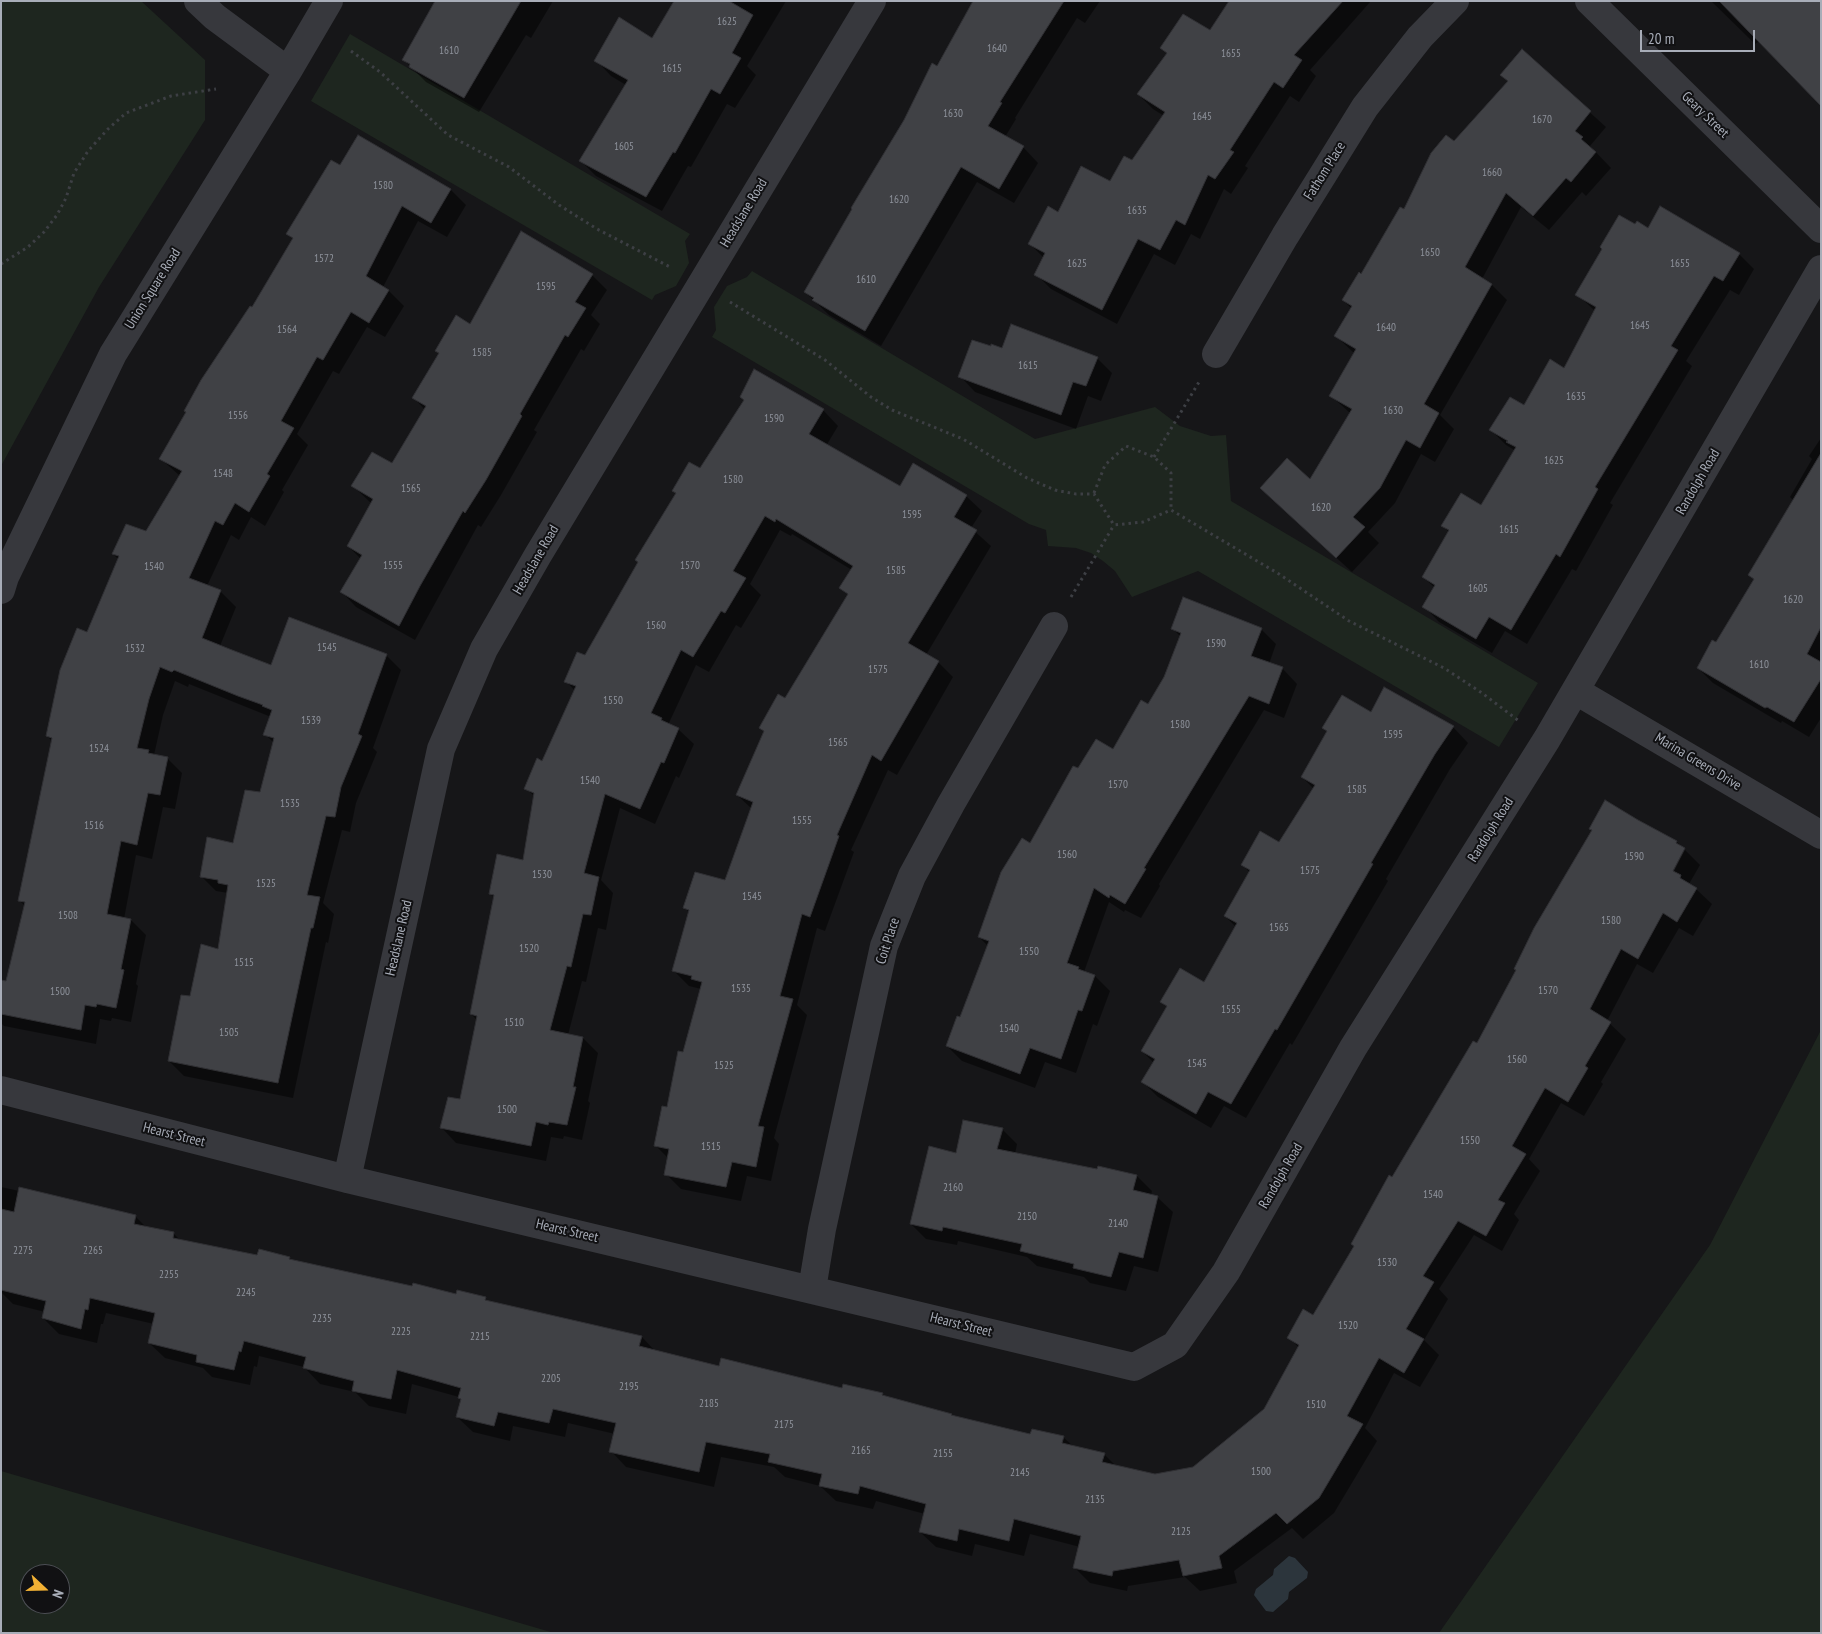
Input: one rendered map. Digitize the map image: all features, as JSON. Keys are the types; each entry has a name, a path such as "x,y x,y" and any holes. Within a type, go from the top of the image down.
{"street":[{"path":"198,1 214,17 288,71"},
{"name":"Union Square Road","path":"1,590 5,577 113,354 288,71 329,1"},
{"name":"Headslane Road","path":"347,1179 441,749 484,649 543,546 872,1"},
{"name":"Fathom Place","path":"1216,354 1285,236 1365,107 1420,37 1455,1"},
{"name":"Geary Street","path":"1589,1 1821,229"},
{"name":"Randolph Road","path":"1134,1367 1175,1345 1226,1272 1353,1048 1576,691 1821,269"},
{"name":"Coit Place","path":"812,1289 824,1220 884,946 912,876 1054,626"},
{"name":"Marina Greens Drive","path":"1576,691 1821,835"},
{"name":"Hearst Street","path":"1,1090 347,1179 1134,1367"}],"path":[{"path":"351,51 380,72 448,135 509,167 559,205 597,229 679,272"},
{"path":"1,264 28,246 44,232 57,215 66,198 74,173 88,151 126,113 171,96 216,89"},
{"path":"723,298 825,360 871,397 892,410 962,439 1027,478 1055,490 1076,494 1094,494"},
{"path":"1154,457 1216,354"},
{"path":"1094,494 1105,465 1126,446 1154,457 1171,473 1171,510"},
{"path":"1094,494 1114,524"},
{"path":"1114,524 1143,522 1171,510"},
{"path":"1171,510 1279,574 1348,621 1444,668 1547,739"},
{"path":"1054,626 1114,524"}],"shaded area":[{"path":"1,1 141,1 205,60 205,120 99,287 1,466"},
{"path":"350,34 690,234 685,241 689,263 676,286 655,295 652,300 311,101"},
{"path":"752,271 1035,439 1155,407 1180,426 1211,436 1226,435 1231,501 1538,683 1499,747 1198,571 1132,597 1115,571 1091,553 1076,548 1048,546 1046,530 1029,524 712,337 716,330 714,307 727,286 747,277"},
{"path":"1821,1030 1821,1633 1439,1633 1710,1245"},
{"path":"1,1471 554,1633 1,1633"},
{"path":"1289,1556 1295,1558 1308,1572 1307,1578 1289,1592 1288,1599 1273,1612 1266,1611 1254,1595 1256,1589 1273,1575 1274,1569"}],"building":[{"path":"435,1 521,1 464,98 409,67 410,64 402,60"},
{"path":"674,1 729,1 753,15 732,53 741,58 720,94 711,89 675,153 673,152 646,197 579,161 628,80 594,61 619,17 652,38"},
{"path":"973,1 1064,1 1000,102 1002,103 988,126 1024,146 999,189 961,167 865,331 812,300 814,298 804,292 851,208 904,120 932,63 937,66"},
{"path":"1229,1 1343,1 1294,55 1302,60 1283,88 1274,82 1230,150 1234,152 1215,179 1208,175 1185,225 1176,220 1160,250 1138,239 1102,310 1034,275 1045,253 1028,244 1048,206 1058,212 1081,166 1110,181 1124,156 1132,160 1165,112 1137,94 1167,53 1160,48 1183,14 1210,30"},
{"path":"1719,1 1821,1 1821,106"},
{"path":"1522,49 1591,111 1575,131 1596,152 1571,182 1566,178 1533,216 1506,193 1465,267 1492,284 1424,404 1439,413 1420,448 1406,440 1380,488 1353,517 1365,527 1336,558 1260,488 1287,458 1310,479 1352,409 1329,396 1356,349 1334,336 1352,306 1342,300 1359,272 1361,274 1400,207 1404,209 1431,153 1446,135 1454,141 1508,81 1500,75"},
{"path":"358,135 451,189 431,223 402,206 366,276 389,290 369,323 351,312 323,360 317,357 281,421 294,428 267,474 270,476 249,512 235,503 223,525 215,521 189,578 221,590 202,638 271,665 289,617 387,654 358,734 362,736 341,787 335,817 326,816 307,895 320,897 313,928 311,928 278,1083 168,1061 181,995 190,996 201,944 218,949 228,885 218,883 218,880 200,877 207,837 233,843 245,790 260,792 274,738 263,735 272,710 174,670 172,672 160,667 149,699 137,748 149,750 148,753 168,757 160,795 148,793 137,845 121,841 107,914 131,919 121,969 124,970 116,1008 97,1004 96,1007 85,1005 81,1030 1,1014 1,980 6,981 25,902 18,901 52,738 46,736 60,670 77,628 87,632 119,556 112,554 126,524 146,531 182,471 159,459 186,412 184,411 201,380 250,306 252,307 293,238 286,234 331,160 340,165"},
{"path":"1660,206 1740,253 1723,281 1714,276 1671,346 1678,350 1595,487 1598,489 1560,557 1556,554 1511,630 1489,617 1476,639 1422,607 1435,585 1422,577 1449,530 1441,526 1461,493 1481,505 1516,447 1489,430 1510,397 1524,405 1550,359 1564,368 1596,307 1575,295 1619,215 1635,224 1637,221 1648,228"},
{"path":"521,231 593,274 575,302 586,308 568,337 565,335 520,414 522,416 486,480 465,513 463,511 399,626 340,592 362,555 347,546 373,499 351,486 372,452 392,463 426,406 412,398 439,353 435,351 456,315 470,324"},
{"path":"1011,324 1098,357 1086,386 1073,382 1061,415 958,377 972,340 1002,348"},
{"path":"754,369 824,409 809,434 900,486 913,463 967,495 954,517 977,530 908,643 939,661 881,761 872,755 837,835 839,836 810,917 802,914 780,996 793,999 758,1126 764,1127 756,1167 732,1162 726,1187 664,1175 669,1149 654,1146 662,1106 667,1107 678,1051 683,1052 702,982 691,979 692,976 672,971 689,910 683,908 695,872 725,880 753,802 736,795 764,731 759,728 778,694 785,698 848,594 839,588 853,566 776,519 775,522 765,516 733,571 746,578 725,613 721,611 693,657 681,650 651,713 679,728 664,763 661,762 640,809 605,794 584,873 599,877 591,915 583,914 571,967 567,966 550,1030 583,1037 573,1087 576,1087 567,1125 549,1122 548,1125 536,1122 531,1146 440,1128 448,1097 460,1099 477,1016 470,1014 494,895 489,894 497,854 523,860 534,793 524,789 537,758 542,761 576,686 564,682 577,652 585,655 638,562 635,560 676,493 672,491 689,462 700,468 744,400 740,397"},
{"path":"1821,453 1821,627 1807,654 1821,662 1821,679 1794,722 1767,707 1765,708 1697,668 1712,640 1716,642 1754,579 1748,575"},
{"path":"1183,597 1262,628 1251,656 1283,667 1269,704 1249,696 1144,868 1146,869 1125,904 1110,895 1109,898 1094,888 1067,963 1095,975 1082,1011 1078,1010 1061,1059 1030,1048 1020,1074 946,1046 957,1016 960,1017 989,941 978,937 1001,872 1022,838 1030,843 1073,766 1078,768 1096,739 1113,749 1141,700 1148,704 1164,677 1181,633 1171,629"},
{"path":"1384,687 1454,726 1435,754 1277,1030 1275,1029 1231,1104 1208,1092 1196,1114 1141,1082 1155,1059 1141,1051 1167,1006 1160,1002 1180,968 1204,982 1237,923 1224,916 1250,870 1241,865 1260,831 1279,842 1315,785 1301,777 1327,731 1322,728 1342,695 1371,712"},
{"path":"1605,800 1677,841 1676,843 1685,848 1673,871 1681,875 1680,878 1697,888 1677,922 1663,913 1638,959 1621,949 1590,1009 1611,1022 1585,1066 1588,1068 1568,1102 1545,1088 1512,1146 1526,1154 1498,1200 1505,1203 1486,1236 1458,1221 1423,1276 1434,1282 1406,1329 1424,1339 1404,1373 1379,1358 1347,1416 1363,1424 1319,1498 1287,1524 1276,1513 1219,1556 1222,1568 1183,1576 1179,1560 1113,1571 1112,1576 1073,1568 1081,1536 1014,1519 1009,1541 959,1529 957,1541 919,1532 926,1504 860,1486 858,1494 819,1486 822,1474 768,1462 770,1454 706,1442 699,1472 609,1452 616,1423 553,1409 549,1423 498,1412 494,1426 456,1417 461,1399 458,1398 461,1388 397,1370 391,1399 352,1391 354,1381 303,1368 306,1357 244,1341 234,1370 196,1362 197,1355 148,1343 155,1313 90,1298 88,1310 85,1309 81,1329 42,1318 46,1301 1,1290 1,1209 14,1212 19,1187 136,1215 134,1224 174,1232 173,1238 257,1255 259,1249 290,1257 289,1259 412,1286 413,1283 456,1294 457,1290 486,1297 485,1300 642,1336 639,1346 719,1366 721,1358 842,1388 843,1384 883,1393 882,1395 951,1415 1030,1434 1032,1429 1064,1436 1062,1443 1105,1453 1102,1462 1155,1474 1193,1467 1264,1409 1299,1345 1287,1338 1303,1309 1313,1315 1354,1246 1351,1244 1389,1175 1392,1177 1473,1041 1477,1043 1516,970 1514,969 1534,928 1592,830 1589,829"},
{"path":"963,1120 1003,1128 997,1149 1097,1169 1098,1166 1137,1175 1133,1190 1158,1196 1143,1258 1119,1252 1111,1277 1073,1268 1074,1264 1020,1251 1022,1244 943,1227 942,1231 910,1224 929,1146 956,1153"}]}
